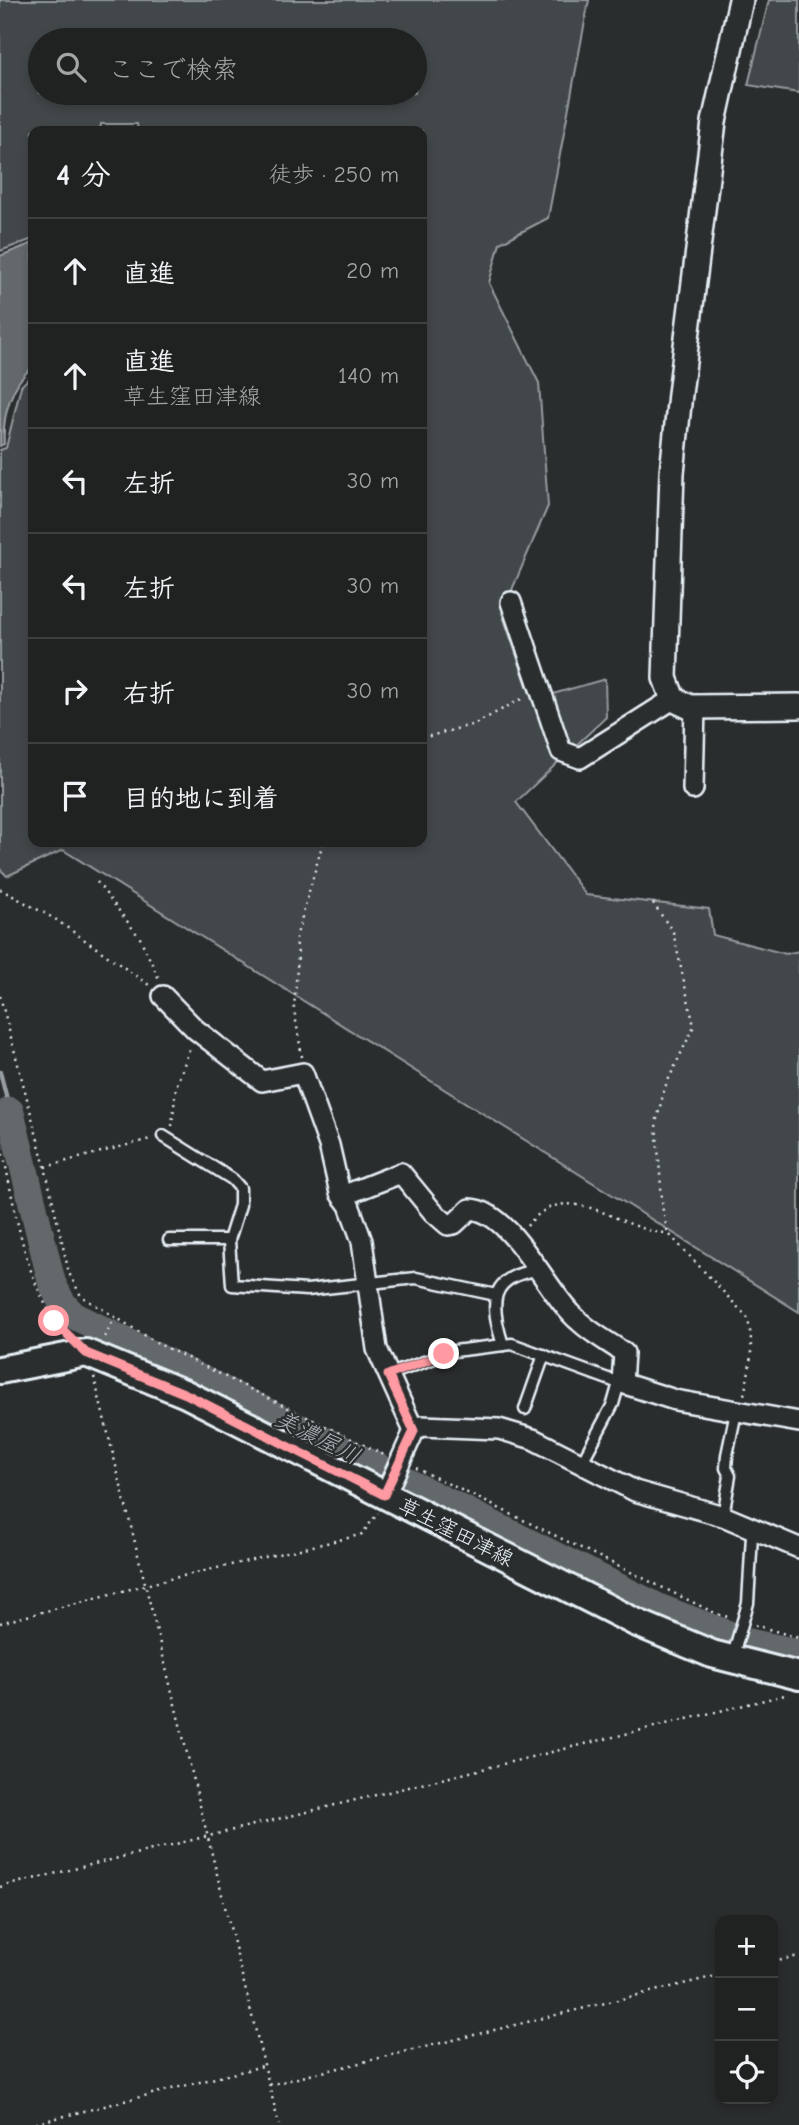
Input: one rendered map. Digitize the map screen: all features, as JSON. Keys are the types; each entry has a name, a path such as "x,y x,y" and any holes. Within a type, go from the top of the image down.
{"main road":[{"path":"0,1370 86,1353"},
{"name":"草生窪田津線","path":"86,1353 186,1394 635,1622 734,1656 795,1685"}],"street":[{"path":"693,789 684,703 665,678 672,473 714,122 741,0"},
{"path":"511,602 561,751 580,758 684,703 799,706"},
{"path":"163,996 195,1029 262,1081 303,1073 329,1145 342,1196 349,1205 362,1241 377,1349 414,1431"},
{"path":"342,1196 401,1173 433,1212 448,1225 454,1224 470,1209 480,1210 516,1240 579,1322 624,1353 621,1383 675,1399 799,1422"},
{"path":"386,1496 414,1431 421,1426 499,1429 533,1439 635,1491 723,1516 799,1548"}],"lane":[{"path":"163,1136 232,1179 240,1188 240,1205 229,1240 232,1285 307,1290 416,1278 496,1295"},
{"path":"169,1240 229,1240"},
{"path":"503,1345 494,1310 496,1295 508,1277 537,1270"},
{"path":"388,1375 454,1351 512,1344 621,1383 582,1462"},
{"path":"525,1409 544,1356"},
{"path":"723,1516 730,1476 726,1468 727,1455 741,1413"},
{"path":"734,1656 744,1623 752,1535 755,1530"}],"path":[{"path":"427,737 475,724 540,690"},
{"path":"303,1073 294,1009 298,954 296,939 322,847"},
{"path":"97,882 140,938 163,996"},
{"path":"0,889 55,919 111,955 163,996"},
{"path":"653,903 673,932 694,1026 665,1087 656,1123 663,1212 668,1233 747,1317 752,1361 741,1413"},
{"path":"0,996 73,1285 92,1305 159,1344 377,1453 401,1461 717,1614 799,1638"},
{"path":"45,1167 163,1136 171,1127 176,1087 195,1029"},
{"path":"0,1140 34,1280 42,1301 54,1321 86,1353 279,2125"},
{"path":"516,1240 534,1217 551,1207 567,1204 596,1208 652,1233 668,1233"},
{"path":"0,1623 362,1534 386,1496"},
{"path":"0,1887 795,1685"},
{"path":"778,1961 799,1956"},
{"path":"269,2085 715,1976"},
{"path":"29,2125 264,2066"}],"shaded area":[{"path":"0,0 589,0 548,218 500,243 489,283 539,383 548,506 502,613 532,700 605,679 606,717 516,802 586,895 709,909 713,935 786,954 799,951 799,1312 63,850 7,876 0,869 0,450 6,448 21,386 28,379 28,847 427,847 427,126 28,126 28,241 0,251"},
{"path":"769,0 799,0 799,93 748,85"},
{"path":"28,245 28,371 19,382 10,401 6,412 4,444 0,446 0,256"}],"waterway":[{"name":"美濃屋川","path":"0,1072 10,1111 3,1113"},
{"name":"美濃屋川","path":"10,1111 52,1283 62,1303 73,1315 660,1608 751,1643 799,1653"}],"route":[{"path":"54,1321 86,1353 186,1394 384,1495 407,1451 414,1431 388,1375 444,1354"}]}
